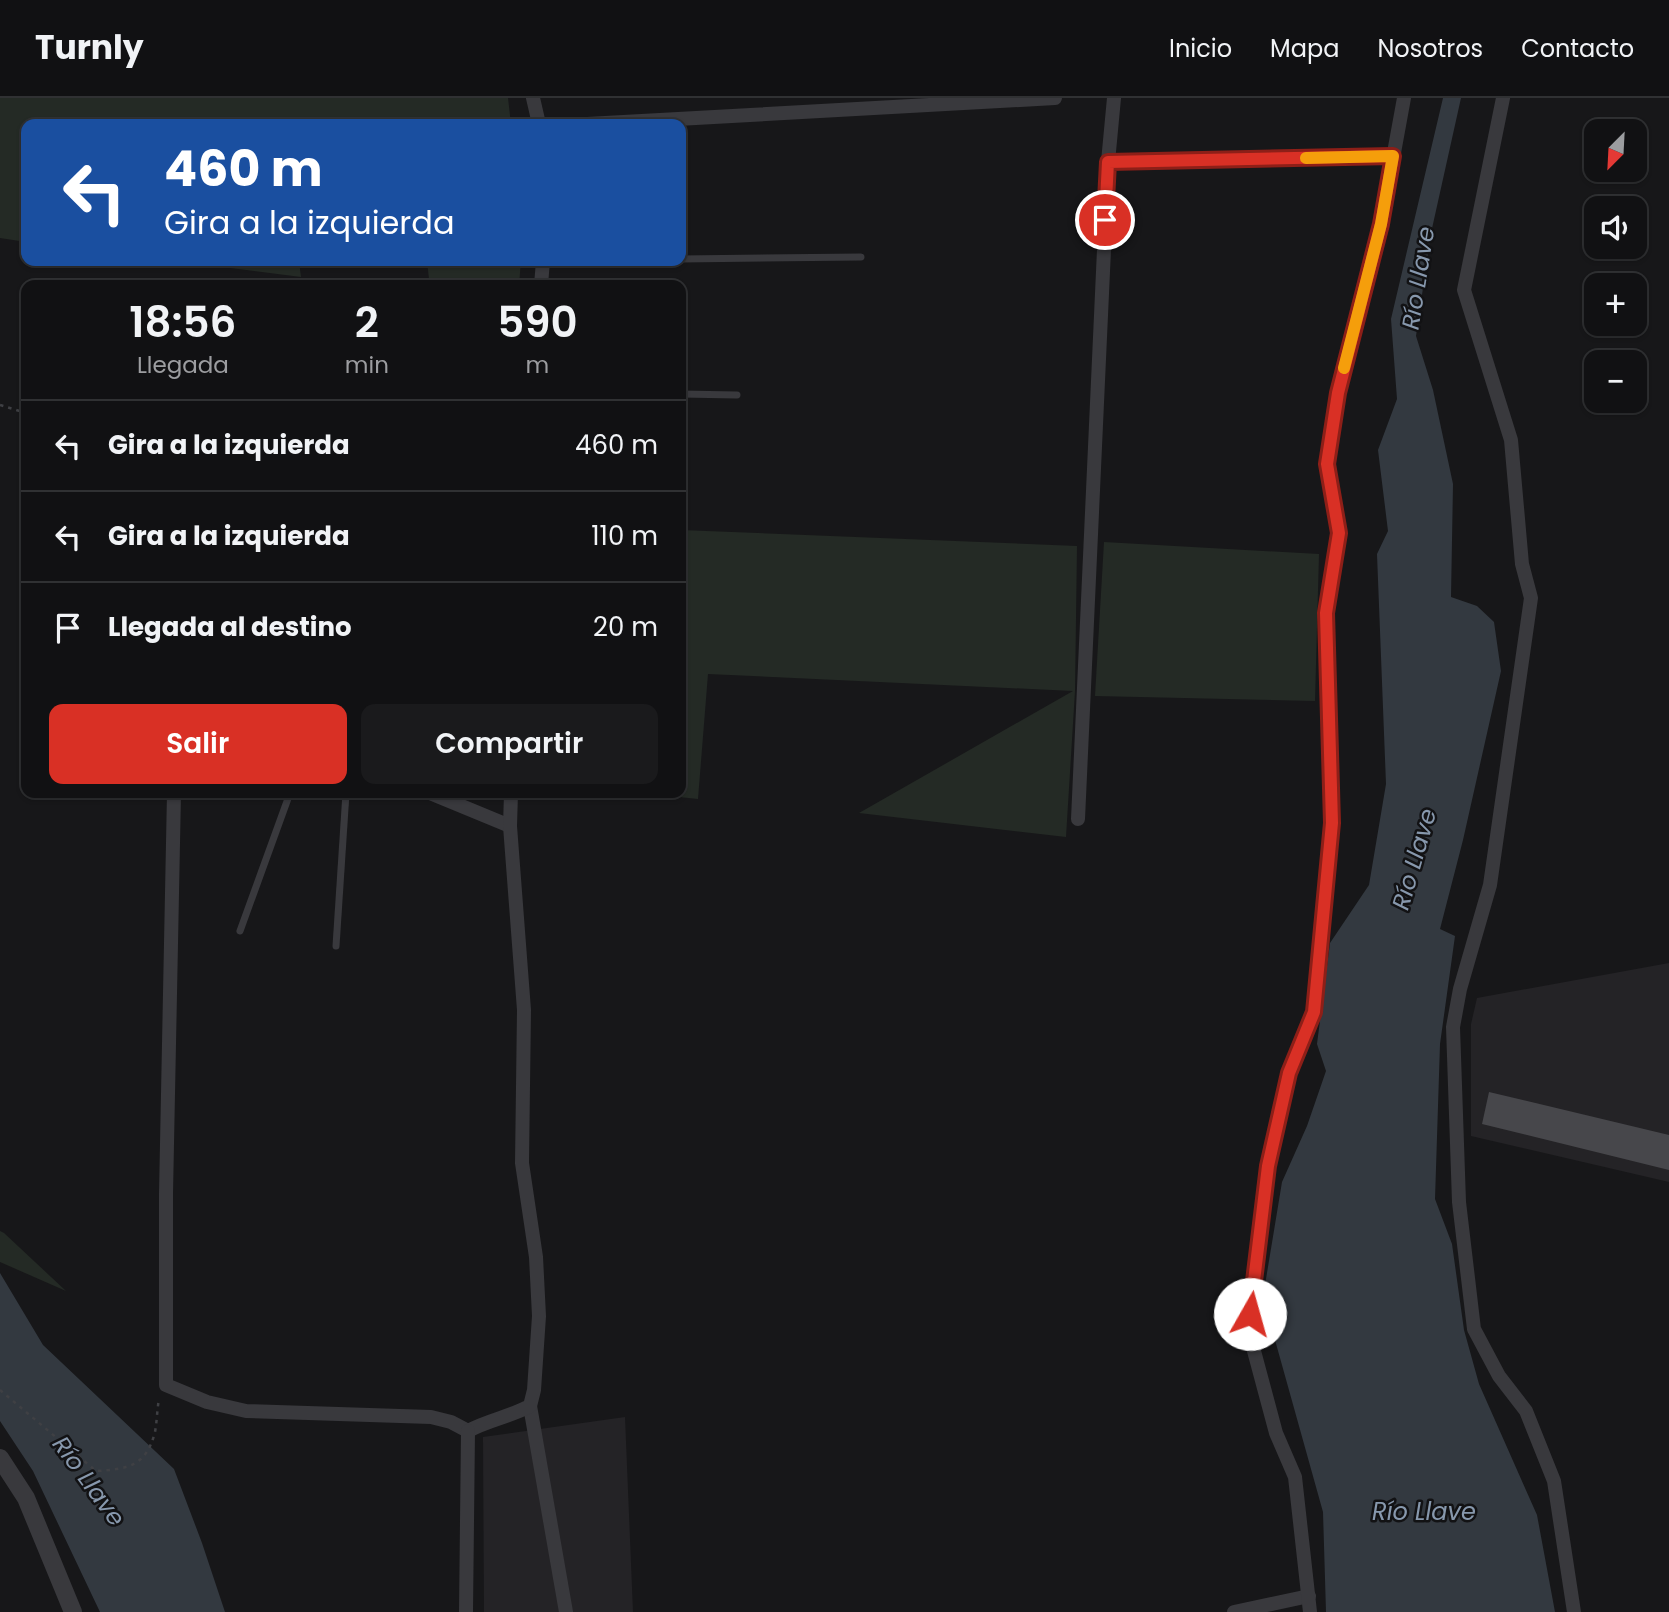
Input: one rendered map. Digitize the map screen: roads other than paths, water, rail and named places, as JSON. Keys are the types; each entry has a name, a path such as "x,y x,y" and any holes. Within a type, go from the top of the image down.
{"street":[{"path":"533,98 538,119"},
{"path":"677,119 1055,98"},
{"path":"1077,819 1108,162 1114,98"},
{"path":"1310,1612 1295,1477 1276,1433 1250,1336 1250,1314 1268,1166 1289,1073 1314,1012 1332,823 1326,613 1339,533 1327,464 1338,393 1381,224 1404,98"},
{"path":"1503,98 1464,290 1511,440 1522,565 1531,598 1490,885 1460,989 1453,1027 1459,1202 1474,1329 1499,1376 1526,1411 1554,1481 1574,1612"},
{"path":"174,798 166,1194 166,1385 208,1402 246,1411 431,1417 451,1422 468,1431"},
{"path":"442,798 510,826"},
{"path":"511,798 510,826 524,1010 522,1163 536,1257 539,1316 534,1390 530,1406 566,1612"},
{"path":"468,1431 486,1421 512,1416 530,1406"},
{"path":"466,1612 468,1431"},
{"path":"0,1458 26,1498 73,1612"},
{"path":"1234,1612 1309,1596"}],"lane":[{"path":"1108,162 1393,156"},
{"path":"686,259 861,257"},
{"path":"686,394 737,395"},
{"path":"240,931 288,798"},
{"path":"336,946 346,798"}],"water":[{"name":"Río Llave","path":"1443,98 1461,98 1431,233 1416,336 1433,390 1453,484 1451,597 1477,606 1494,622 1501,671 1440,929 1455,936 1440,1044 1435,1199 1452,1244 1464,1330 1479,1384 1537,1515 1555,1612 1326,1612 1323,1512 1275,1340 1265,1285 1282,1182 1307,1126 1326,1071 1317,1044 1330,943 1369,885 1386,784 1377,554 1388,531 1378,450 1397,399 1391,319"},
{"name":"Río Llave","path":"0,1273 43,1345 174,1469 225,1612 100,1612 33,1471 0,1421"}]}
